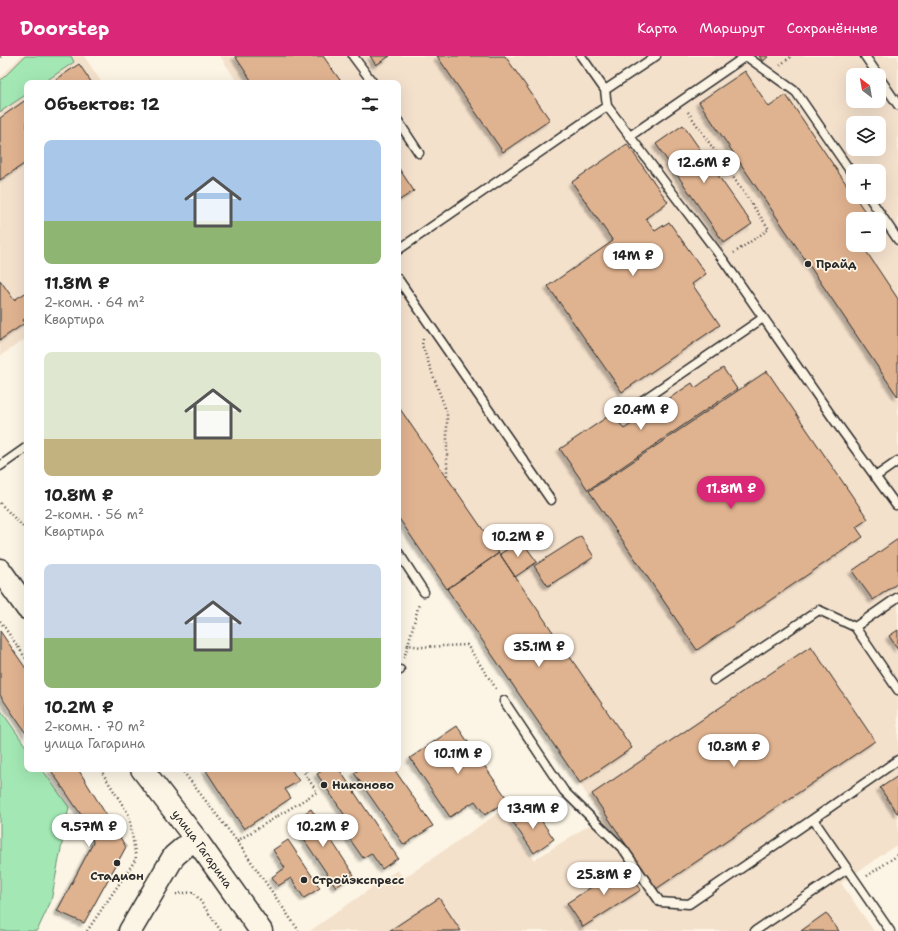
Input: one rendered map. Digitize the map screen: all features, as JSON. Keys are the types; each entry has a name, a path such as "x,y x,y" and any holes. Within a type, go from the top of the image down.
{"main road":[{"path":"0,570 24,604"},
{"name":"улица Гагарина","path":"144,772 195,838 261,931"},
{"path":"130,931 174,856 195,838"}],"lane":[{"path":"353,56 371,80"},
{"path":"581,56 605,90 607,106 724,261 896,505"},
{"path":"605,90 656,56"},
{"path":"630,136 746,56 796,92 846,165"},
{"path":"865,56 873,68"},
{"path":"886,88 898,105"},
{"path":"401,248 607,106"},
{"path":"401,126 419,153"},
{"path":"873,204 898,238"},
{"path":"401,283 552,500"},
{"path":"627,411 763,318"},
{"path":"0,466 24,449"},
{"path":"875,477 898,462"},
{"path":"401,557 424,592"},
{"path":"855,627 898,597"},
{"path":"714,680 819,610 855,627 898,690"},
{"path":"504,700 564,791 624,850 660,902 689,904 898,760"},
{"path":"813,820 890,931"},
{"path":"755,931 847,869"}],"path":[{"path":"681,101 769,229 724,261"},
{"path":"427,322 422,346 447,413 447,477"},
{"path":"0,503 24,528"},
{"path":"401,664 424,592"},
{"path":"0,621 24,656"},
{"path":"408,644 421,647 467,645 504,700"},
{"path":"87,931 136,858 129,815 102,772"},
{"path":"183,772 237,841 299,931"},
{"path":"237,841 317,792 304,772"},
{"path":"857,883 898,855"},
{"path":"171,894 194,892 221,931"}],"shaded area":[{"path":"21,56 84,56 100,80 24,80 24,101 0,118 0,78"},
{"path":"220,56 898,56 898,844 841,883 874,931 310,931 397,870 404,878 501,811 534,860 602,817 401,521 401,80 236,80"},
{"path":"24,164 24,294 14,300 0,280 0,180"},
{"path":"24,324 24,340 0,356 0,340"}],"green space":[{"path":"25,56 71,56 74,62 47,80 24,80 24,96 0,112 0,81"},
{"path":"0,709 24,744 24,772 44,772 69,807 51,901 37,931 0,931"}],"building":[{"path":"235,56 323,56 340,80 251,80"},
{"path":"370,56 390,56 376,65"},
{"path":"437,56 505,56 550,120 503,152"},
{"path":"759,56 769,56 763,61"},
{"path":"79,64 90,80 55,80"},
{"path":"745,71 769,107 786,95 846,184 846,204 860,204 865,212 846,212 846,252 867,252 898,299 898,397 699,102"},
{"path":"24,101 24,164 0,180 0,118"},
{"path":"683,125 752,224 724,243 656,144"},
{"path":"627,144 668,202 646,218 655,231 669,222 706,274 692,284 720,325 622,392 548,286 613,241 572,182"},
{"path":"401,172 414,191 401,199"},
{"path":"0,280 14,300 24,294 24,324 0,340"},
{"path":"723,368 737,389 588,490 560,449 613,413 624,429 692,383 695,388"},
{"path":"767,371 868,519 856,527 863,537 697,650 589,491"},
{"path":"401,410 499,553 447,589 401,521"},
{"path":"581,536 594,557 548,586 534,566"},
{"path":"898,539 898,583 873,600 852,571"},
{"path":"521,540 537,562 515,577 500,554"},
{"path":"499,553 632,748 580,783 447,589"},
{"path":"898,630 898,649 889,636"},
{"path":"0,631 24,666 24,731 0,695"},
{"path":"811,646 875,741 656,889 592,794"},
{"path":"457,726 508,800 485,815 475,801 450,817 410,758"},
{"path":"52,772 80,772 126,847 84,923 57,911 93,843 90,828"},
{"path":"207,772 293,772 299,781 285,789 291,798 244,829"},
{"path":"320,772 341,772 398,858 382,869 371,853 363,858 342,828 350,823 317,774"},
{"path":"396,772 433,826 404,845 354,773"},
{"path":"898,776 898,813 897,813 880,788"},
{"path":"532,807 554,839 534,853 512,821"},
{"path":"311,809 354,875 336,887 292,822"},
{"path":"288,840 320,888 304,898 291,878 278,886 272,877 285,868 273,850"},
{"path":"625,865 641,890 583,927 567,903"},
{"path":"439,898 461,931 389,931"},
{"path":"826,913 839,931 801,931"}],"place":[{"name":"Прайд","path":"808,264"},
{"name":"Никоново","path":"324,785"},
{"name":"Стадион","path":"117,863"},
{"name":"Стройэкспресс","path":"304,880"}]}
